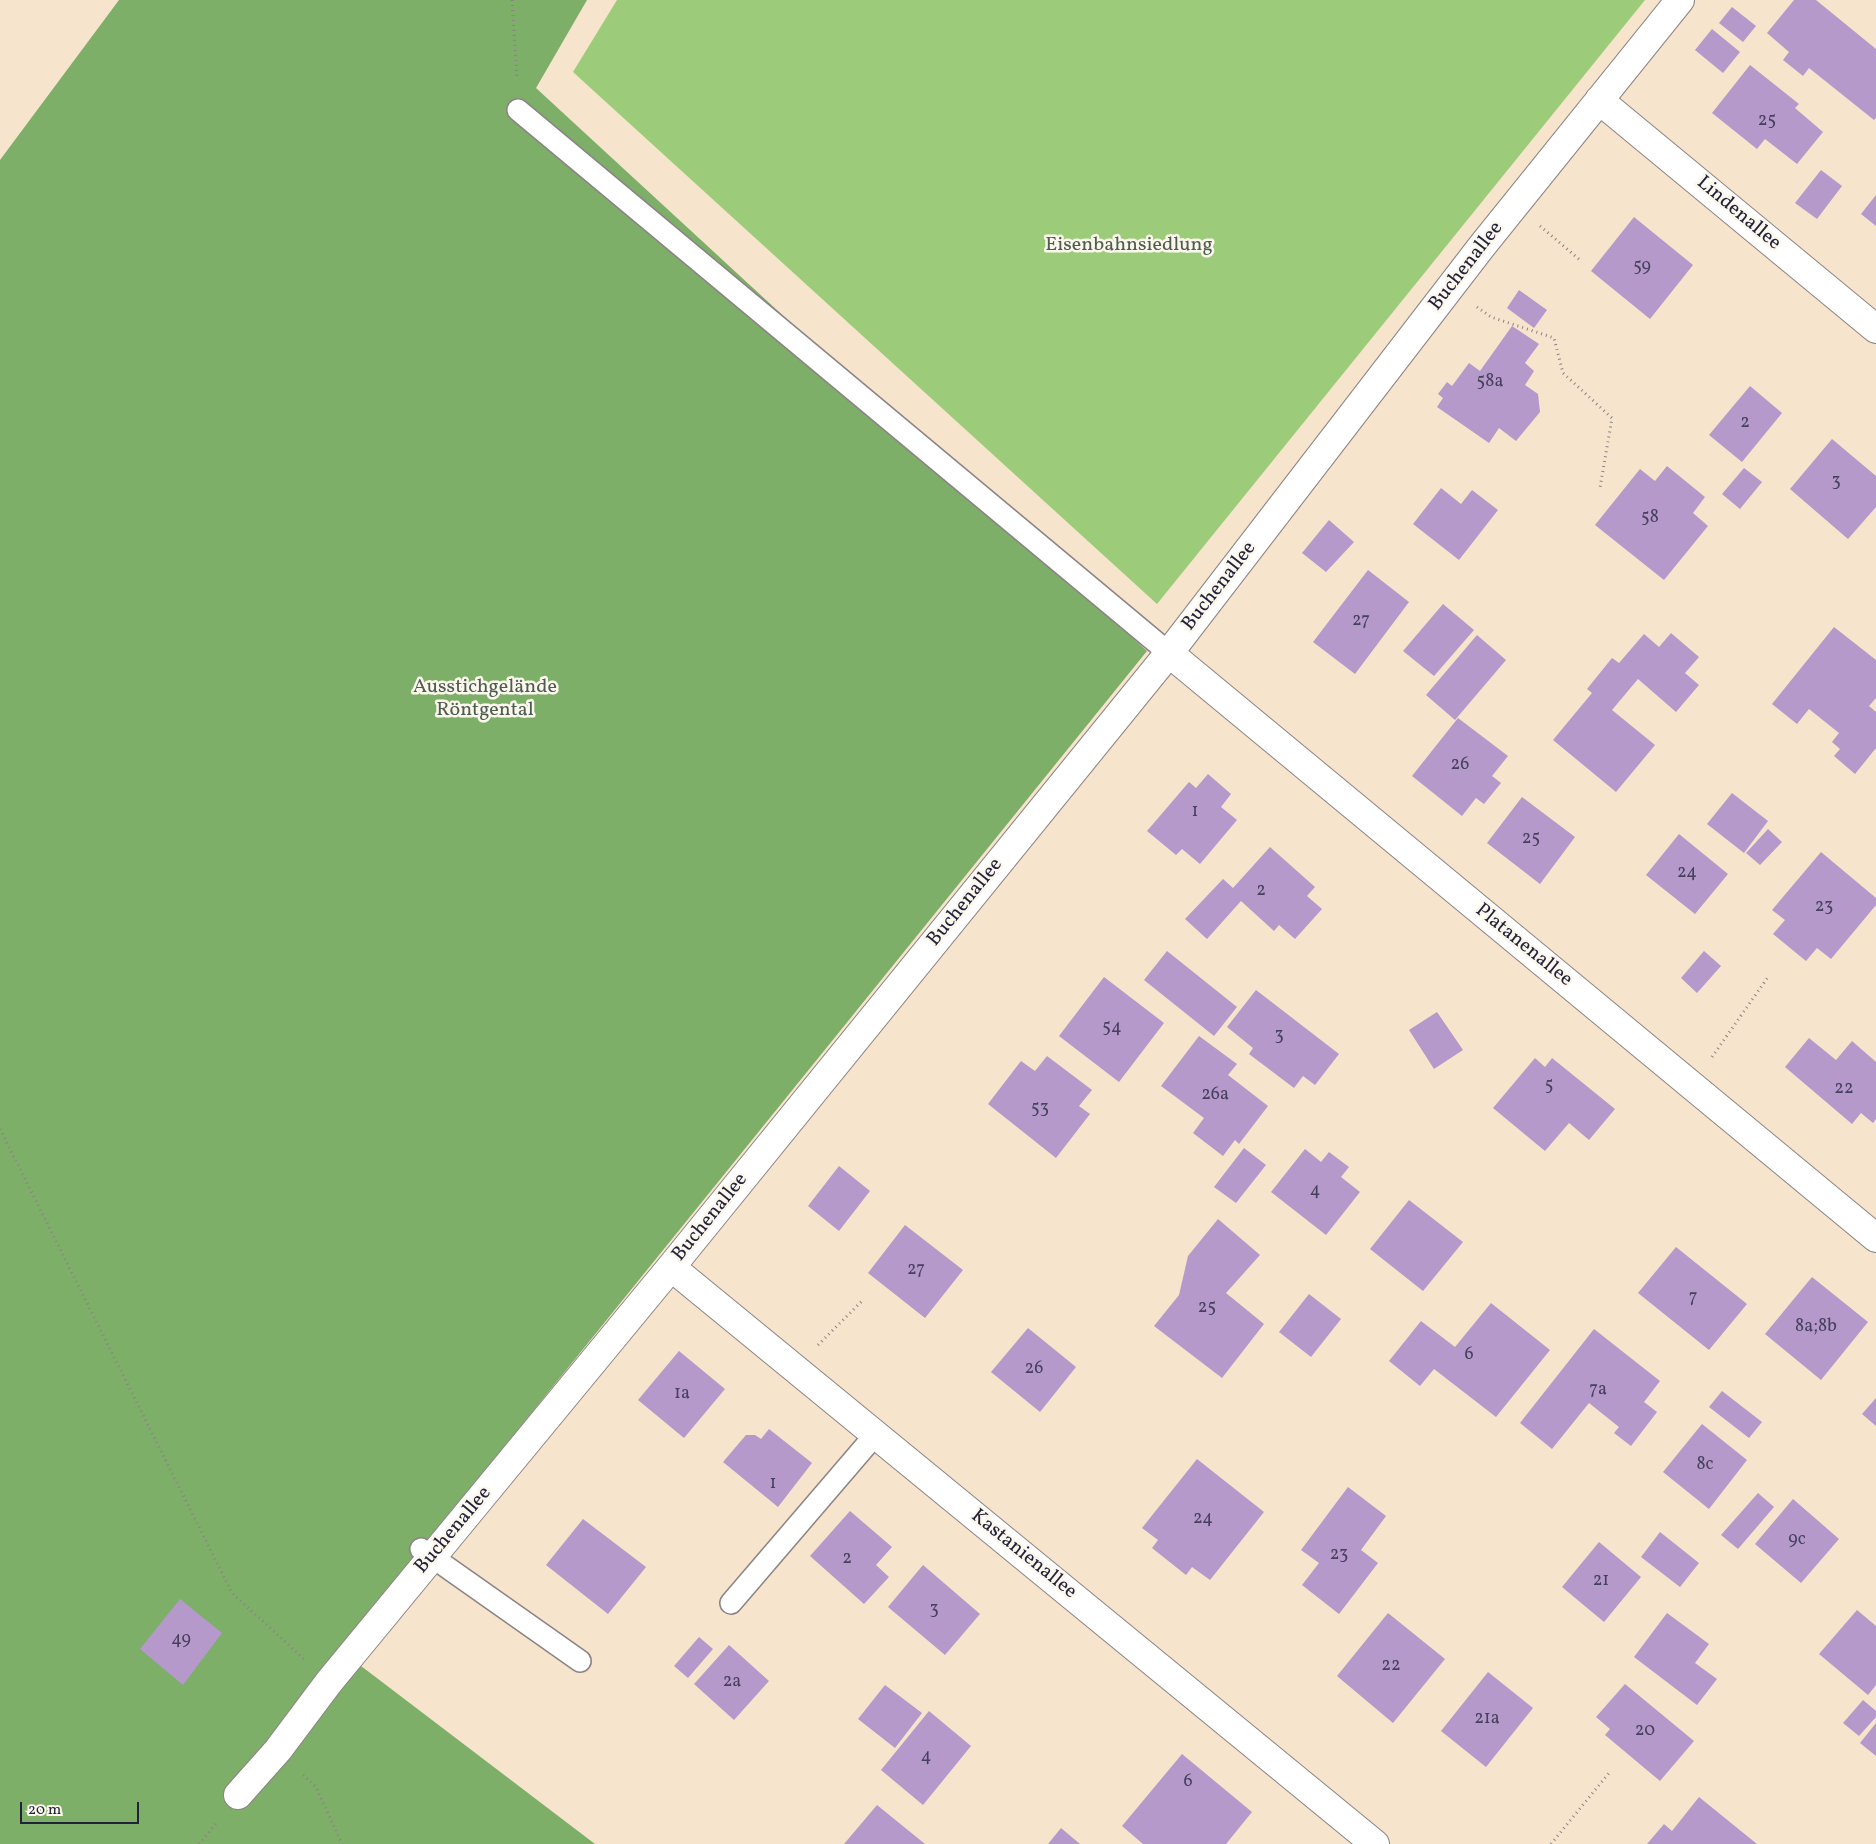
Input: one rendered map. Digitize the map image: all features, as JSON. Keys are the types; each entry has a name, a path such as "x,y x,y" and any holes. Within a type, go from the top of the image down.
{"street":[{"name":"Buchenallee","path":"238,1795 278,1750 427,1553 671,1267 1169,653 1515,205 1680,0"},
{"name":"Lindenallee","path":"1599,100 1876,329"},
{"name":"Platanenallee","path":"1169,653 1876,1238"},
{"name":"Kastanienallee","path":"671,1267 1375,1844"}],"lane":[{"path":"518,110 1169,653"},
{"path":"731,1603 875,1435"},
{"path":"427,1553 580,1660"}],"path":[{"path":"512,0 518,110"},
{"path":"1515,205 1580,260"},
{"path":"1451,287 1490,317 1554,338 1563,373 1612,418 1600,488"},
{"path":"1692,1086 1768,977"},
{"path":"0,1129 232,1593 329,1682"},
{"path":"795,1369 864,1299"},
{"path":"278,1750 316,1787 342,1844"},
{"path":"1551,1844 1609,1773"}],"green space":[{"name":"Ausstichgelände Röntgental","path":"119,0 587,0 536,88 1147,651 340,1650 595,1844 0,1844 0,160"},
{"name":"Eisenbahnsiedlung","path":"617,0 1645,0 1157,604 573,72"}],"building":[{"path":"1794,0 1816,0 1876,49 1876,118 1874,120 1809,68 1803,76 1783,60 1789,52 1767,33"},
{"path":"1732,7 1756,26 1743,42 1719,23"},
{"path":"1712,29 1740,52 1723,73 1695,50"},
{"path":"1750,65 1799,104 1795,108 1823,132 1797,164 1765,139 1757,149 1712,113"},
{"path":"1821,170 1842,186 1817,219 1795,203"},
{"path":"1876,195 1876,226 1861,214"},
{"path":"1634,217 1693,265 1650,319 1591,271"},
{"path":"1519,290 1547,310 1534,328 1507,308"},
{"path":"1512,326 1539,344 1525,363 1534,371 1525,385 1538,394 1540,412 1516,441 1499,428 1489,443 1437,407 1443,398 1438,394 1447,382 1452,386 1469,363 1480,371"},
{"path":"1750,386 1782,413 1742,462 1709,435"},
{"path":"1832,439 1876,476 1876,507 1848,539 1790,489"},
{"path":"1667,466 1705,497 1693,513 1708,526 1664,580 1595,525 1640,469 1655,481"},
{"path":"1744,468 1762,482 1740,509 1722,494"},
{"path":"1441,488 1461,504 1472,490 1498,510 1459,560 1413,524"},
{"path":"1329,520 1354,542 1326,572 1302,553"},
{"path":"1368,570 1409,602 1355,674 1313,642"},
{"path":"1443,604 1474,630 1434,676 1403,651"},
{"path":"1834,627 1876,660 1876,698 1869,706 1876,712 1876,748 1855,774 1834,756 1840,749 1832,742 1839,733 1809,709 1797,724 1772,704"},
{"path":"1671,633 1699,657 1685,673 1699,685 1676,712 1638,679 1612,710 1655,745 1616,792 1553,740 1592,693 1587,689 1612,658 1619,663 1644,634 1659,647"},
{"path":"1477,635 1506,660 1455,720 1426,695"},
{"path":"1458,718 1508,756 1492,776 1501,783 1484,804 1476,798 1462,816 1412,776"},
{"path":"1208,774 1231,794 1221,807 1237,820 1200,864 1182,849 1176,855 1147,831 1189,782 1196,788"},
{"path":"1732,793 1768,821 1744,853 1707,824"},
{"path":"1522,797 1575,837 1540,884 1487,843"},
{"path":"1768,829 1782,842 1760,865 1746,853"},
{"path":"1679,834 1728,874 1695,914 1646,875"},
{"path":"1270,847 1315,887 1307,896 1322,909 1295,939 1279,925 1274,931 1241,901 1207,939 1185,919 1223,879 1233,888"},
{"path":"1821,852 1876,898 1876,905 1831,959 1817,948 1806,961 1773,934 1785,920 1772,910"},
{"path":"1167,951 1237,1007 1214,1036 1144,980"},
{"path":"1704,951 1721,966 1697,993 1681,978"},
{"path":"1104,977 1164,1023 1119,1082 1059,1036"},
{"path":"1256,990 1339,1054 1315,1085 1303,1076 1294,1088 1249,1054 1253,1048 1227,1027"},
{"path":"1437,1012 1463,1050 1434,1069 1409,1030"},
{"path":"1199,1036 1237,1064 1228,1075 1268,1106 1239,1144 1235,1140 1223,1156 1193,1133 1204,1118 1161,1086"},
{"path":"1809,1038 1836,1060 1852,1041 1876,1062 1876,1119 1873,1123 1861,1113 1852,1124 1785,1067"},
{"path":"1047,1056 1092,1090 1079,1106 1090,1114 1056,1158 988,1104 1021,1061 1035,1071"},
{"path":"1535,1058 1545,1067 1552,1058 1615,1109 1589,1140 1569,1123 1545,1151 1493,1108"},
{"path":"1244,1148 1266,1165 1236,1203 1214,1187"},
{"path":"1305,1149 1321,1162 1329,1152 1349,1167 1341,1177 1360,1192 1326,1235 1271,1192"},
{"path":"839,1166 870,1191 839,1231 808,1206"},
{"path":"1409,1200 1463,1242 1423,1291 1370,1249"},
{"path":"1218,1219 1260,1255 1226,1293 1264,1324 1222,1378 1154,1326 1179,1295 1188,1256"},
{"path":"905,1225 963,1270 925,1318 868,1273"},
{"path":"1676,1247 1747,1304 1709,1350 1638,1293"},
{"path":"1812,1277 1868,1322 1821,1380 1765,1334"},
{"path":"1309,1294 1341,1319 1311,1357 1279,1332"},
{"path":"1491,1303 1550,1350 1496,1417 1434,1369 1420,1386 1389,1361 1421,1321 1455,1347"},
{"path":"1028,1328 1076,1367 1040,1412 991,1372"},
{"path":"1594,1329 1660,1381 1644,1402 1657,1412 1631,1446 1614,1433 1619,1427 1589,1403 1552,1449 1520,1423"},
{"path":"679,1351 725,1389 684,1438 638,1400"},
{"path":"1722,1391 1762,1422 1749,1438 1709,1407"},
{"path":"1876,1398 1876,1426 1862,1414"},
{"path":"1702,1424 1747,1460 1709,1509 1663,1472"},
{"path":"769,1429 812,1463 778,1507 723,1462 746,1435 755,1435 761,1439"},
{"path":"1197,1459 1264,1512 1210,1580 1192,1567 1186,1575 1152,1548 1158,1540 1142,1528"},
{"path":"1348,1487 1386,1516 1361,1550 1378,1563 1339,1614 1302,1585 1319,1563 1301,1550"},
{"path":"1758,1493 1774,1507 1738,1549 1721,1535"},
{"path":"1793,1499 1839,1539 1801,1583 1755,1544"},
{"path":"850,1511 892,1547 876,1565 889,1577 864,1604 810,1556"},
{"path":"583,1519 646,1567 608,1614 546,1565"},
{"path":"1660,1532 1699,1563 1680,1587 1641,1557"},
{"path":"1599,1542 1641,1577 1604,1622 1562,1587"},
{"path":"923,1565 980,1614 945,1655 888,1607"},
{"path":"180,1599 222,1633 183,1685 140,1649"},
{"path":"1857,1610 1876,1626 1876,1685 1868,1695 1819,1654"},
{"path":"1388,1613 1445,1659 1393,1723 1337,1676"},
{"path":"1667,1613 1709,1644 1695,1663 1717,1679 1697,1705 1634,1657"},
{"path":"699,1637 713,1649 688,1678 674,1666"},
{"path":"729,1645 769,1681 734,1720 694,1684"},
{"path":"1488,1672 1533,1708 1486,1767 1441,1731"},
{"path":"1625,1684 1694,1741 1660,1781 1605,1735 1610,1729 1596,1717"},
{"path":"885,1685 922,1713 895,1748 858,1719"},
{"path":"1863,1700 1876,1711 1876,1717 1859,1736 1843,1723"},
{"path":"929,1711 971,1746 923,1805 881,1770"},
{"path":"1876,1723 1876,1756 1860,1743"},
{"path":"1182,1754 1252,1812 1226,1844 1143,1844 1122,1826"},
{"path":"1699,1797 1757,1844 1647,1844 1664,1824 1672,1831"},
{"path":"877,1805 925,1844 844,1844"},
{"path":"1061,1828 1080,1844 1048,1844"}]}
